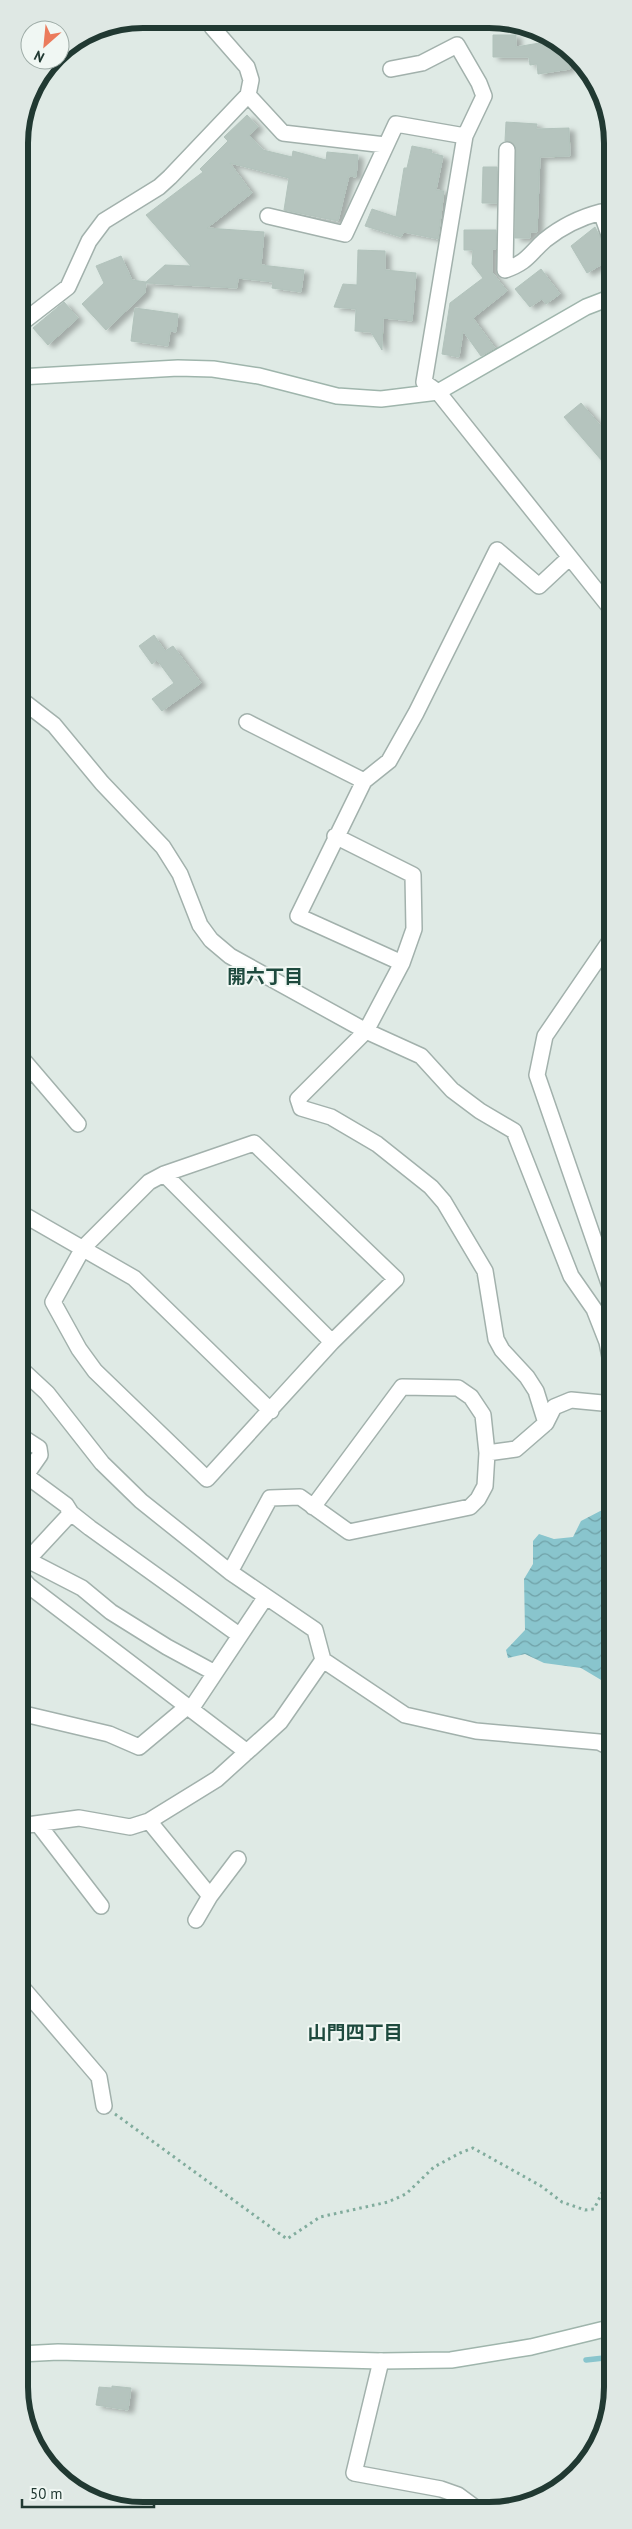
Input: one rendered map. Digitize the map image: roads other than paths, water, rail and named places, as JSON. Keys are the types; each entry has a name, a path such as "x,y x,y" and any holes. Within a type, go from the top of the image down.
{"street":[{"path":"28,318 68,287 89,241 104,221 159,187 248,96 251,80 247,67 214,28"},
{"path":"392,69 422,63 457,45 479,83 484,96 465,136 424,382 438,392 604,600"},
{"path":"248,96 283,133 385,145"},
{"path":"268,216 345,234 396,124 465,136"},
{"path":"507,150 505,270 519,265 545,241 565,227 601,212 604,220"},
{"path":"28,376 178,368 213,369 259,376 337,396 381,399 438,392 586,307 604,300"},
{"path":"402,963 298,916 364,780 389,761 416,713 497,550 539,586 569,558"},
{"path":"28,705 54,725 102,783 163,847 180,874 200,925 211,940 230,956 366,1030 421,1056 452,1090 480,1111 514,1131 571,1276 594,1308 604,1334"},
{"path":"247,722 364,780"},
{"path":"336,836 413,875 414,930 402,963 366,1030 298,1098 301,1108 331,1117 377,1144 431,1187 444,1202 486,1271 496,1339 502,1350 536,1391 546,1423"},
{"path":"604,950 545,1036 537,1075 604,1269"},
{"path":"28,1066 78,1124"},
{"path":"254,1142 396,1279 332,1342 207,1479 95,1371 79,1349 53,1302 83,1248 149,1182 164,1174 254,1142"},
{"path":"164,1174 332,1342"},
{"path":"28,1217 134,1278 271,1411"},
{"path":"28,1375 47,1393 102,1463 141,1502 265,1598 315,1630 323,1660 405,1715 476,1731 599,1742 604,1744"},
{"path":"230,1572 270,1498 300,1497 313,1507 349,1532 470,1507 478,1499 485,1486 487,1453 483,1415 471,1397 458,1388 402,1387 313,1507"},
{"path":"487,1453 516,1449 546,1423 554,1407 571,1400 604,1403"},
{"path":"28,1440 39,1448 40,1455 28,1467"},
{"path":"28,1477 66,1505 72,1513 239,1635"},
{"path":"28,1556 72,1513"},
{"path":"28,1565 82,1588 111,1612 166,1647 215,1672"},
{"path":"28,1585 247,1752"},
{"path":"28,1715 109,1734 139,1747 189,1708 265,1598"},
{"path":"28,1825 79,1818 130,1827 149,1821 216,1779 280,1722 323,1660"},
{"path":"149,1821 210,1896"},
{"path":"38,1824 101,1906"},
{"path":"196,1920 210,1896 238,1859"},
{"path":"28,1994 99,2077 104,2106"},
{"path":"28,2354 58,2352 381,2361 451,2360 531,2347 604,2328"},
{"path":"381,2361 354,2473 441,2489 458,2495 468,2502"}],"water":[{"path":"604,1509 604,1682 581,1668 544,1663 525,1654 508,1658 506,1650 525,1630 524,1579 533,1564 533,1541 539,1534 554,1539 573,1537 581,1521"}],"waterway":[{"path":"586,2360 604,2358"}],"district":[{"name":"開六丁目","path":"265,976"},
{"name":"山門四丁目","path":"355,2032"}]}
